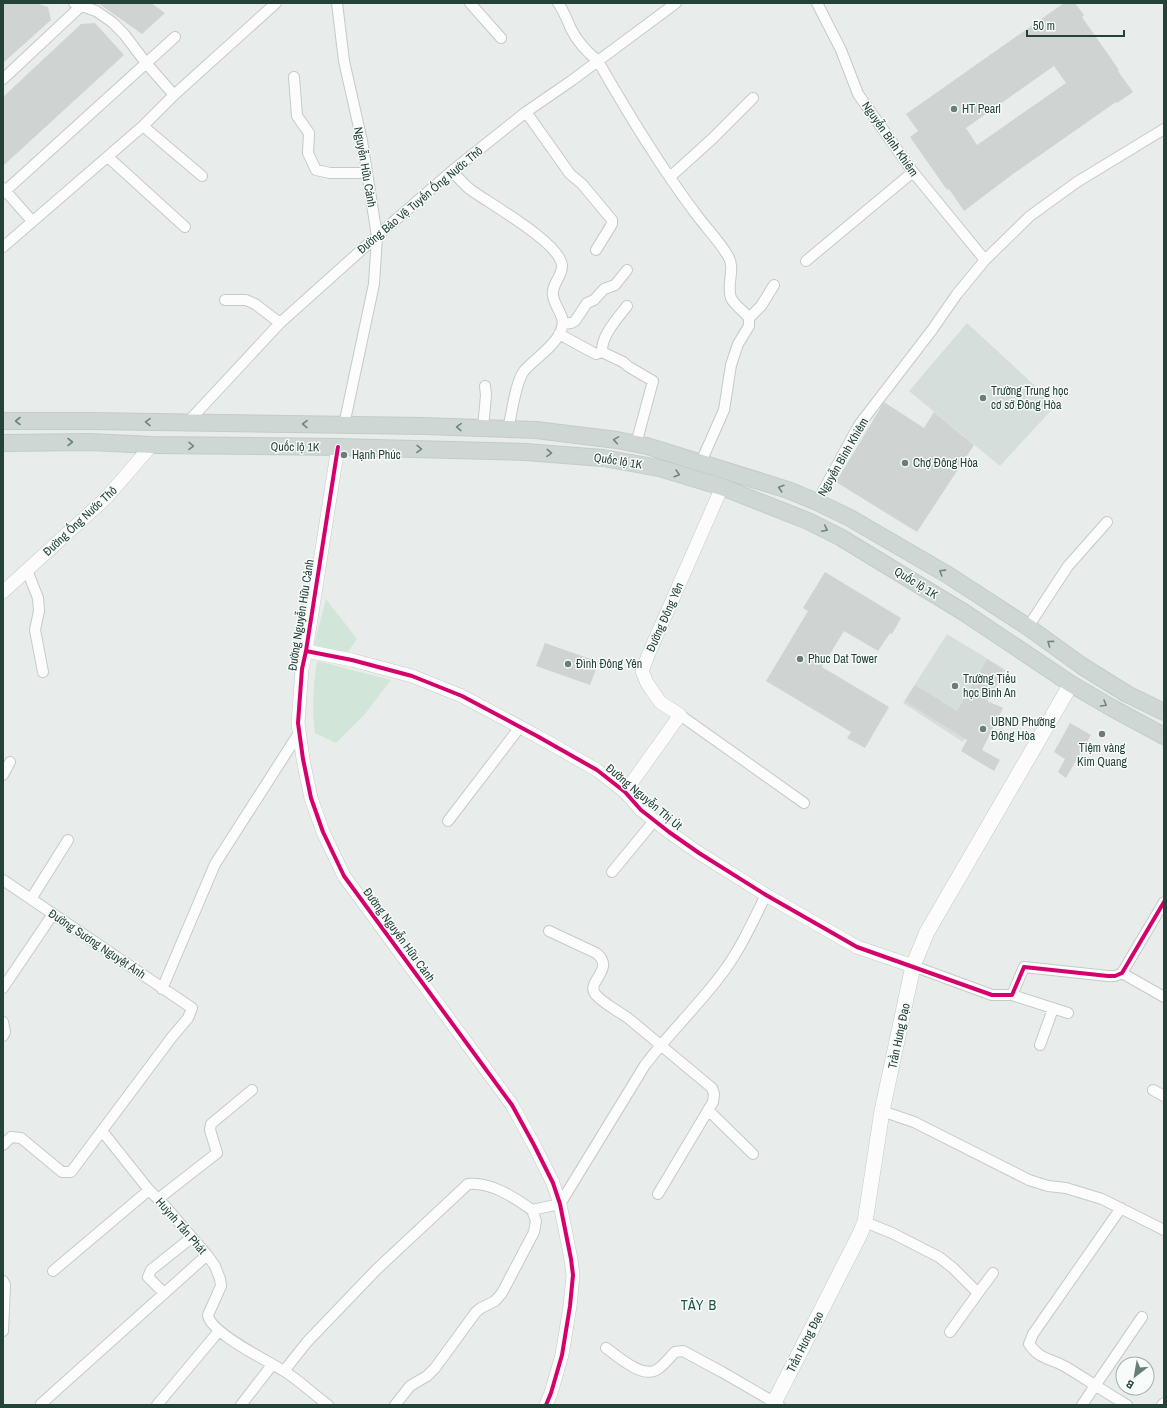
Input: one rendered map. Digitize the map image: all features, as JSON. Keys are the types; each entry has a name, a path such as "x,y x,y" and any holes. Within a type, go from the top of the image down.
{"main road":[{"name":"Quốc lộ 1K","path":"3,422 90,421 344,424 483,428 536,430 617,440 636,444 701,462 788,490 850,518 912,554 1028,627 1082,666 1127,694 1164,712"},
{"name":"Quốc lộ 1K","path":"3,443 90,442 152,445 338,447 525,452 603,458 659,468 722,487 808,521 840,537 965,613 1070,684 1164,736"},
{"path":"808,521 817,502"},
{"path":"1070,684 1082,666"},
{"name":"Trần Hưng Đạo","path":"775,1404 865,1222 882,1111 913,966 927,932 1070,684"}],"street":[{"path":"3,247 143,126 174,95 276,3"},
{"name":"Nguyễn Hữu Cảnh","path":"336,3 344,61 362,141 377,236 374,284 344,424"},
{"path":"470,3 501,38"},
{"path":"558,3 572,30 586,51 598,62 646,143 693,211 719,242 730,258 732,270 730,290 731,297 749,318"},
{"name":"Đường Bảo Vệ Tuyến Ống Nước Thô","path":"187,423 280,323 452,171 526,112 598,62 676,3"},
{"name":"Nguyễn Bỉnh Khiêm","path":"817,3 842,50 858,94 913,172 985,260"},
{"path":"3,80 78,4 96,11 112,22 124,34 146,63 174,95"},
{"path":"32,222 4,190 175,37"},
{"path":"294,77 297,116 309,133 308,153 316,170 330,173 366,173"},
{"path":"670,177 712,139 753,98"},
{"path":"526,112 570,174 582,184 612,220 612,224 596,250"},
{"path":"143,126 202,176"},
{"name":"Nguyễn Bỉnh Khiêm","path":"817,502 859,425 932,330 957,294 985,260 1030,216 1077,182 1164,130"},
{"path":"108,157 185,227"},
{"path":"452,171 471,190 514,218 545,241 556,254 562,263 562,270 553,289 553,296 562,315 561,329"},
{"path":"806,261 913,172"},
{"path":"508,429 516,391 523,372 544,352 561,329 575,321 587,303 594,300 604,289 615,285 627,270"},
{"path":"701,462 724,410 731,364 738,344 749,326 749,318 760,306 774,285"},
{"path":"225,300 246,300 255,304 280,323"},
{"path":"602,352 603,343 612,325 627,306"},
{"path":"561,329 592,352 596,354 602,352 623,362 628,367 653,381 636,444"},
{"path":"483,428 486,395 485,386"},
{"name":"Đường Ống Nước Thô","path":"3,592 106,498 152,445"},
{"name":"Đường Nguyễn Hữu Cảnh","path":"338,447 302,669 298,724 311,798 323,832 344,876 512,1105 553,1183 560,1204 572,1260 573,1275 570,1306 562,1355 546,1405"},
{"name":"Đường Đông Yên","path":"680,715 660,702 647,683 642,671 722,487"},
{"path":"1028,627 1068,566 1108,522"},
{"path":"27,570 38,598 39,611 35,630 43,672"},
{"name":"Đường Nguyễn Thị Út","path":"306,651 352,660 430,682 462,696 597,770 625,792 654,821 698,853 766,895 857,947 913,966"},
{"path":"625,792 680,715 804,803"},
{"path":"448,821 520,727"},
{"path":"162,989 215,864 299,733"},
{"path":"3,775 10,762"},
{"path":"612,872 654,821"},
{"path":"31,899 68,840"},
{"name":"Đường Sương Nguyệt Ánh","path":"3,880 192,1008 188,1018 172,1037 102,1131"},
{"path":"532,1210 560,1204 645,1065 660,1045 725,970 744,938 766,895"},
{"path":"1012,994 1024,967 1108,976 1115,976 1122,972 1164,902"},
{"path":"3,988 53,914"},
{"path":"549,931 602,957 604,962 603,970 593,987 593,991 596,995 619,1011 712,1088 714,1094 713,1102 658,1194"},
{"path":"913,966 992,994 1012,994 1068,1013"},
{"path":"1122,972 1164,997"},
{"path":"1040,1045 1053,1009"},
{"path":"3,1022 5,1032 3,1036"},
{"path":"158,1199 217,1153 210,1130 211,1124 252,1090"},
{"path":"1153,1090 1164,1096"},
{"path":"708,1110 753,1154"},
{"path":"882,1111 914,1122 1029,1180 1048,1186 1066,1188 1102,1199 1164,1230"},
{"path":"3,1144 11,1137 21,1138 62,1172 71,1172 102,1131"},
{"name":"Huỳnh Tấn Phát","path":"102,1131 149,1190 207,1254 215,1266 221,1286 208,1315 209,1320 219,1331 284,1371 328,1405"},
{"path":"284,1371 307,1342 376,1270 468,1184 478,1183 487,1186 532,1210 536,1221 534,1232 502,1293 495,1301 480,1308 476,1312 435,1368 427,1376 410,1386 395,1405"},
{"path":"53,1271 149,1190"},
{"path":"1121,1208 1033,1334 1030,1344 1035,1352 1044,1358 1063,1365 1096,1385 1107,1394 1127,1405"},
{"path":"865,1222 892,1233 939,1257 953,1268 978,1293"},
{"path":"164,1293 148,1277 150,1270 191,1238"},
{"path":"41,1404 207,1254"},
{"path":"950,1332 993,1273"},
{"path":"3,1281 5,1285 3,1331"},
{"path":"1082,1405 1142,1316"},
{"path":"157,1405 219,1331"},
{"path":"606,1348 639,1371 648,1372 657,1370 676,1352 683,1352 722,1372 775,1404"},
{"path":"241,1405 272,1365"}],"shaded area":[{"name":"Trường Trung học cơ sở Đông Hòa","path":"967,323 1056,405 1000,466 909,391"},
{"name":"Trường Tiểu học Bình An","path":"947,634 1006,670 963,742 903,703"}],"green space":[{"path":"326,599 357,639 347,653 314,645"},
{"path":"317,661 391,680 364,715 336,743 315,733 313,697"}],"building":[{"path":"3,3 36,3 48,7 51,20 3,63"},
{"path":"98,3 151,3 165,13 142,34"},
{"name":"HT Pearl","path":"1064,3 1075,3 1084,15 1082,17 1133,92 1117,103 1116,102 1013,174 964,211 949,189 947,190 910,137 918,131 906,114","holes":["1054,66 1066,83 977,145 966,128"]},
{"path":"95,23 124,55 3,166 3,97 81,24"},
{"name":"Chợ Đông Hòa","path":"884,402 924,428 934,412 974,445 917,532 836,482"},
{"name":"Phuc Dat Tower","path":"825,572 901,618 892,634 890,633 878,651 844,631 822,667 889,707 865,748 847,738 851,732 766,681 808,611 803,608"},
{"name":"Đình Đông Yên","path":"545,643 599,662 590,685 536,666"},
{"path":"987,659 1003,670 985,700 1003,708 982,750 1000,760 994,771 961,751 967,740 905,701 915,685 957,711"},
{"path":"1070,723 1091,735 1066,778 1058,772 1065,759 1054,752"}],"cycle path":[{"path":"338,447 302,669 298,723 303,759 311,798 323,832 344,876 512,1105 553,1183 560,1204 573,1275 570,1306 562,1355 546,1405"},
{"path":"306,651 352,660 412,676 462,696 597,770 625,792 641,810 699,853 766,895 857,947 992,995 1012,995 1024,967 1108,976 1115,976 1122,973 1164,902"}],"place":[{"name":"HT Pearl","path":"954,109"},
{"name":"Trường Trung học cơ sở Đông Hòa","path":"983,398"},
{"name":"Hạnh Phúc","path":"344,455"},
{"name":"Chợ Đông Hòa","path":"905,463"},
{"name":"Phuc Dat Tower","path":"800,659"},
{"name":"Đình Đông Yên","path":"568,664"},
{"name":"Trường Tiểu học Bình An","path":"955,686"},
{"name":"UBND Phường Đông Hòa","path":"983,729"},
{"name":"Tiệm vàng Kim Quang","path":"1102,734"}],"district":[{"name":"TÂY B","path":"699,1305"}]}
